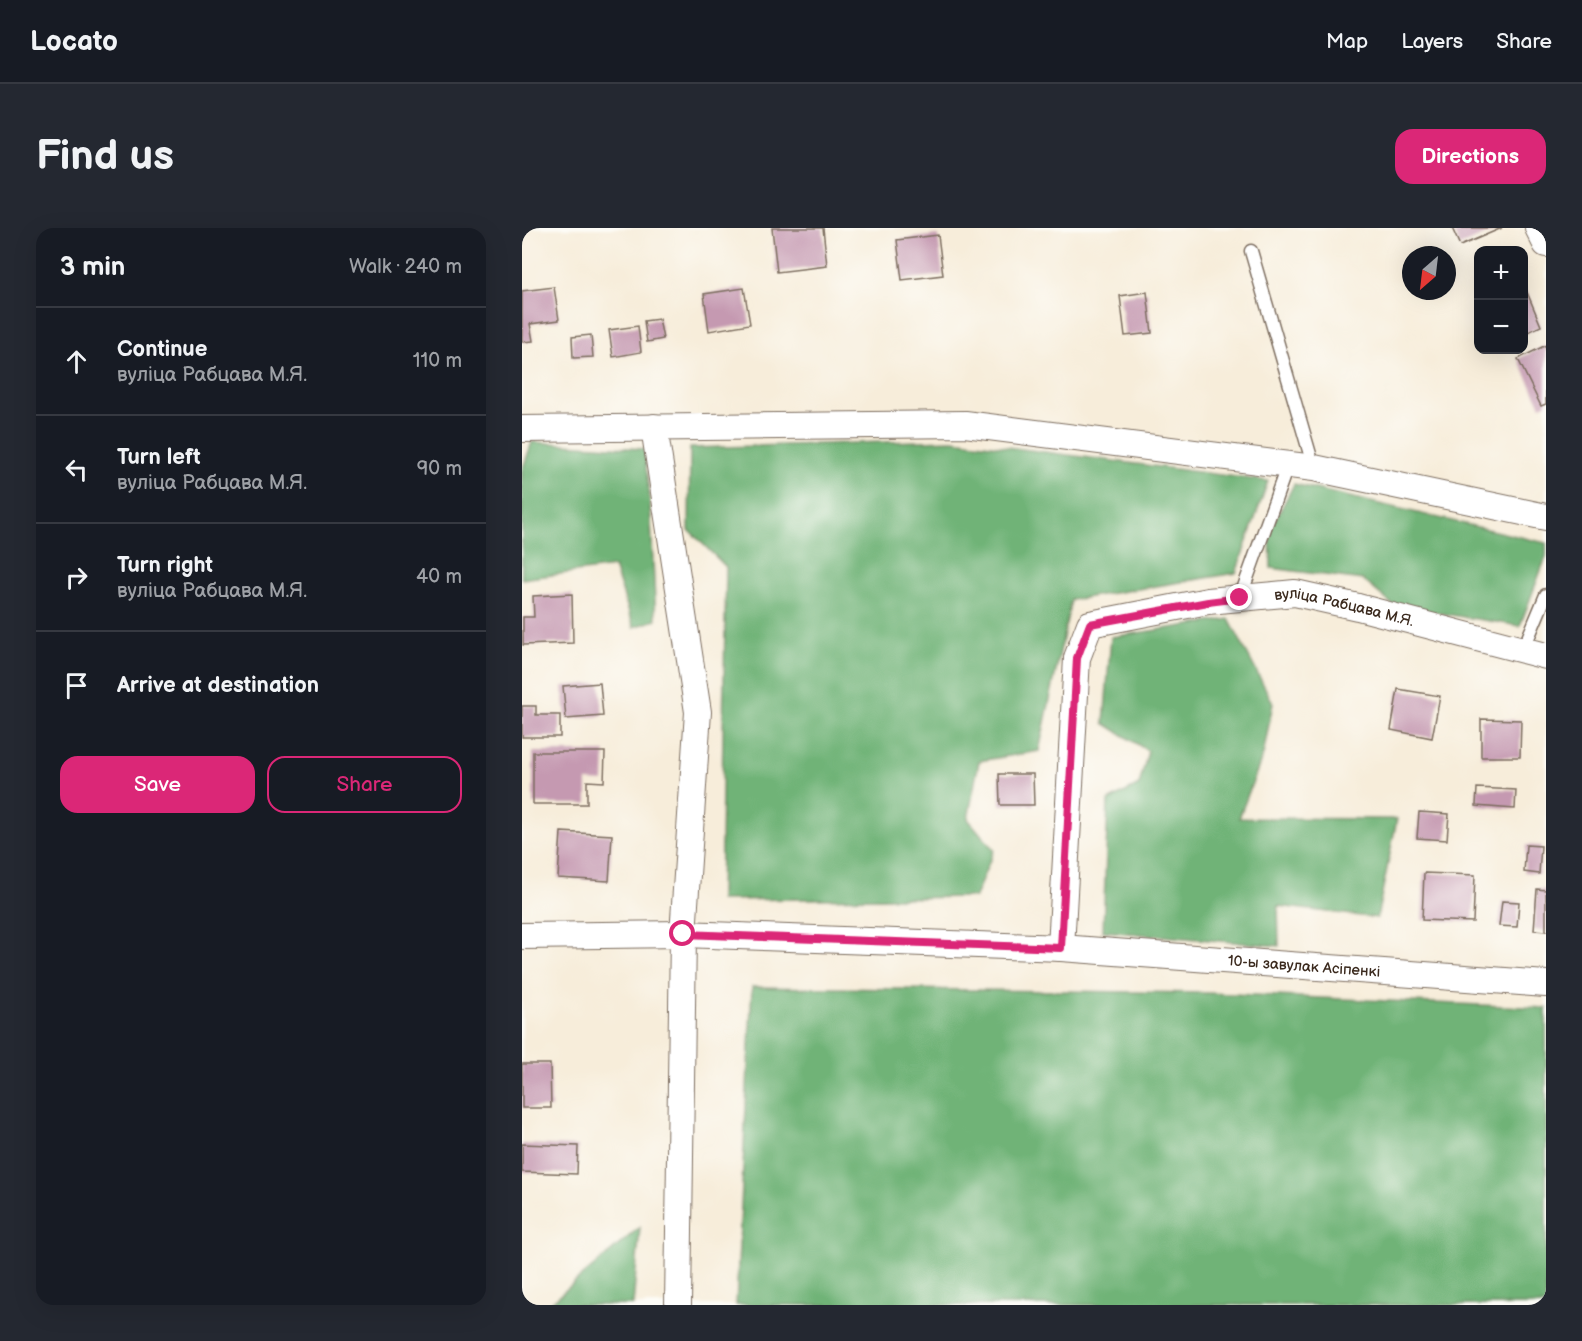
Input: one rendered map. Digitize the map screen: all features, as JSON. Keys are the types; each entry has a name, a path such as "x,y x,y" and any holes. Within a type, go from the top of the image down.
{"street":[{"path":"1538,228 1546,244"},
{"path":"522,429 965,424 1314,468 1546,518"},
{"path":"654,428 698,712 683,934 678,1305"},
{"name":"вуліца Рабцава М.Я.","path":"1061,948 1077,658 1090,624 1208,602 1295,593 1534,653"},
{"path":"522,936 683,934 1061,948"},
{"name":"10-ы завулак Асіпенкі","path":"1061,948 1546,984"}],"lane":[{"path":"1251,251 1314,468"},
{"path":"1240,598 1288,464"},
{"path":"1534,653 1546,595"}],"green space":[{"path":"953,440 1268,481 1236,573 1071,600 1039,751 979,761 968,819 994,850 975,897 720,900 726,567 689,530 690,448"},
{"path":"532,442 644,449 650,502 656,620 634,627 614,567 522,579 522,471"},
{"path":"1294,484 1546,543 1546,557 1520,626 1394,606 1363,580 1271,568 1270,530"},
{"path":"1229,619 1273,703 1263,755 1239,818 1397,819 1377,918 1278,906 1279,946 1103,931 1108,801 1139,785 1148,751 1104,723 1111,637"},
{"path":"752,987 1208,993 1546,1008 1546,1305 736,1305"},
{"path":"640,1227 633,1305 548,1305"}],"building":[{"path":"772,228 823,228 827,266 777,272"},
{"path":"1452,228 1502,228 1460,246"},
{"path":"938,235 943,275 902,280 897,240"},
{"path":"554,287 559,320 530,324 533,341 522,342 522,291"},
{"path":"744,288 750,324 709,331 704,294"},
{"path":"1147,292 1152,333 1125,336 1120,296"},
{"path":"1528,295 1541,326 1528,332"},
{"path":"659,319 663,339 647,342 644,321"},
{"path":"638,326 641,352 613,357 609,330"},
{"path":"591,335 593,357 573,358 572,337"},
{"path":"1546,345 1546,404 1541,406 1518,359"},
{"path":"572,594 573,643 523,645 523,617 534,617 533,596"},
{"path":"600,683 603,716 566,719 563,686"},
{"path":"1398,689 1440,696 1432,738 1391,730"},
{"path":"522,706 536,706 536,715 560,715 560,737 522,737"},
{"path":"1481,719 1521,720 1520,757 1481,757"},
{"path":"533,752 605,752 604,782 587,781 587,804 533,804"},
{"path":"999,774 1033,774 1034,805 1000,805"},
{"path":"1477,788 1516,790 1515,809 1476,806"},
{"path":"1419,812 1449,814 1447,840 1417,838"},
{"path":"561,832 612,835 609,881 558,878"},
{"path":"1526,845 1541,846 1539,874 1524,872"},
{"path":"1424,873 1475,875 1473,922 1422,920"},
{"path":"1537,889 1546,890 1546,931 1534,930"},
{"path":"1502,901 1519,902 1517,927 1499,926"},
{"path":"522,1064 550,1064 551,1108 522,1108"},
{"path":"522,1144 578,1146 577,1174 522,1172"}],"route":[{"path":"683,934 1061,948 1077,658 1090,624 1240,598"}]}
